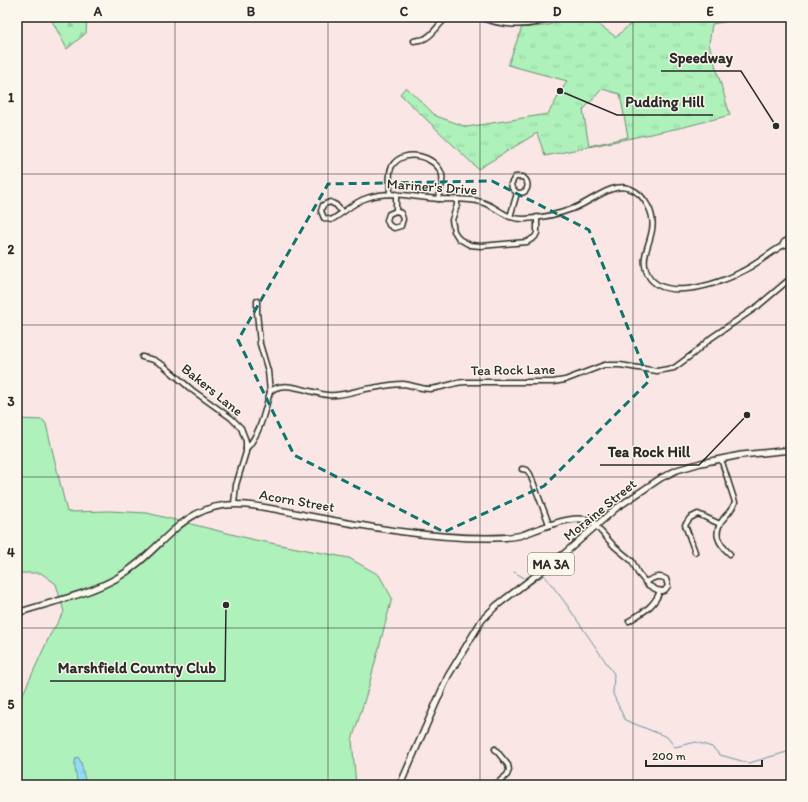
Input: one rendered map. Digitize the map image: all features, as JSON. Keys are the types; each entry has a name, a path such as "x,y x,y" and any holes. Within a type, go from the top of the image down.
{"main road":[{"name":"Moraine Street","path":"400,785 442,687 482,620 496,606 565,553 615,509 666,475 686,467 722,459 764,452 791,450"},
{"name":"Acorn Street","path":"17,613 84,592 112,580 135,565 169,534 191,517 213,507 234,504 263,507 399,531 472,538 496,538 522,535 549,524 562,521 586,519 592,520 596,526"}],"street":[{"path":"414,41 424,39 432,34 443,20 450,17"},
{"path":"479,17 522,25 536,23 552,17"},
{"path":"390,194 390,170 392,166 404,157 422,157 434,162 441,171 443,181 438,199"},
{"path":"519,176 526,180 528,185 527,189 521,193 517,193 512,188 511,184 515,177 519,176"},
{"name":"Mariner's Drive","path":"342,212 336,205 330,202 323,205 321,211 324,218 331,220 362,199 378,195 396,194 438,199 469,199 484,202 500,213 510,217 526,219 574,208 611,190 623,187 640,195 647,204 651,214 653,226 646,256 646,270 653,281 668,289 698,287 725,280 749,268 782,246"},
{"path":"510,217 517,193"},
{"path":"396,194 396,211"},
{"path":"457,199 457,205 452,220 454,231 459,239 470,245 481,246 527,242 535,237 537,233 537,217"},
{"path":"396,211 401,214 403,219 401,226 394,228 388,225 387,220 389,214 396,211"},
{"path":"782,246 784,242 791,238"},
{"path":"782,246 786,246 791,243"},
{"name":"Tea Rock Lane","path":"270,392 274,387 280,386 298,388 334,396 354,391 399,384 427,389 438,388 459,382 553,382 565,380 612,364 653,371 670,369 682,362 711,338 758,306 791,278"},
{"path":"246,449 252,443 261,426 270,392 268,371 260,344 257,301"},
{"name":"Bakers Lane","path":"142,356 163,364 197,394 231,418 243,432 246,441 246,449 244,462 236,485 234,504"},
{"path":"722,459 735,502 734,506 720,524 718,535 720,544 730,554"},
{"path":"522,469 527,470 530,474 549,524"},
{"path":"695,552 684,525 690,518 698,514 720,524"},
{"path":"596,526 614,546 632,561 638,573 645,582 652,588 660,591 666,590 668,586 668,582 663,577 659,576 645,582"},
{"path":"629,621 653,605 658,598 660,591"},
{"path":"495,749 508,765 510,770 509,773 495,785"}],"highlighted area":[{"path":"492,181 589,230 649,381 544,486 444,532 294,455 238,340 328,184"}],"green space":[{"path":"50,17 87,17 86,33 67,49"},
{"path":"565,17 588,17 616,37 638,17 752,17 712,24 709,44 730,115 684,127 545,156 537,133 478,169 400,94 406,87 436,116 467,127 548,114 567,81 508,65 522,27 545,26","holes":["602,89 620,94 628,137 589,146 583,110"]},
{"path":"17,419 43,420 46,424 67,512 110,511 147,513 255,540 349,558 379,575 392,598 368,689 352,740 356,785 17,785 17,707 50,635 64,612 56,584 41,573 17,573"}],"water":[{"path":"78,757 81,762 86,785 76,785 77,779 75,762 76,758"}],"waterway":[{"path":"514,572 526,579"},
{"path":"531,584 544,575 564,601 614,674 613,694 625,720 667,737 675,747 696,742 712,747 720,755 749,763 787,752 791,755"}],"place":[{"name":"Pudding Hill","path":"560,91"},
{"name":"Speedway","path":"776,126"},
{"name":"Tea Rock Hill","path":"747,415"},
{"name":"Marshfield Country Club","path":"226,605"}]}
